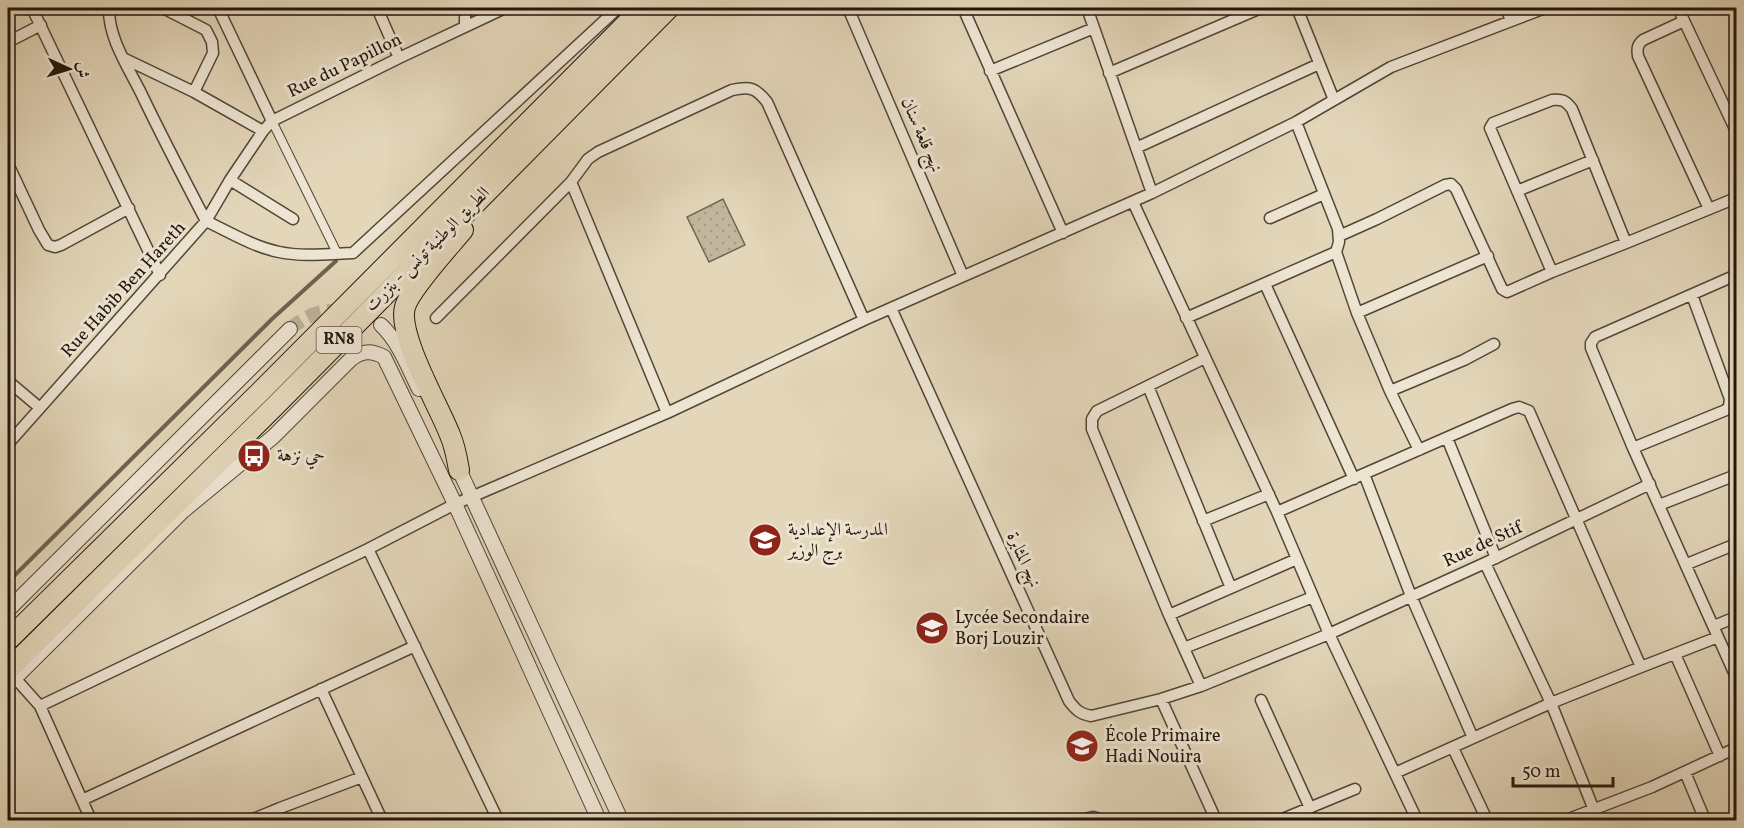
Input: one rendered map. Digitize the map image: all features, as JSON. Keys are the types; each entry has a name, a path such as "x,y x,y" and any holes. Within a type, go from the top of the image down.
{"highway":[{"name":"الطريق الوطنية تونس - بنزرت","path":"8,640 260,393 642,8"},
{"name":"الطريق الوطنية تونس - بنزرت","path":"10,678 565,111 669,8"},
{"name":"RN8","path":"183,511 480,209 533,153 565,111"},
{"name":"RN8","path":"459,470 451,436 408,342 403,322 405,306 415,290 480,209"}],"street":[{"path":"32,8 160,275"},
{"path":"109,8 109,24 123,58 206,221"},
{"path":"163,8 206,30 212,42 213,53 194,92"},
{"path":"218,8 337,253"},
{"path":"377,8 399,57"},
{"path":"465,8 465,25"},
{"name":"Rue du Papillon","path":"272,121 399,57 505,8"},
{"name":"Rue Habib Ben Hareth","path":"8,444 206,221 276,252 322,255 353,253 618,8"},
{"name":"نهج قلعة سنان","path":"848,8 963,276"},
{"path":"963,8 1063,233"},
{"path":"1086,8 1152,193"},
{"path":"1109,73 1261,8"},
{"path":"1297,8 1334,100"},
{"path":"1506,8 1511,21"},
{"path":"40,706 368,549 472,496 667,413 864,320 1133,202 1296,122 1391,68 1545,8"},
{"path":"1678,8 1737,130"},
{"path":"1684,21 1643,40 1637,49 1638,56 1709,209"},
{"path":"8,42 41,25"},
{"path":"990,71 1094,28"},
{"path":"123,58 194,92 263,131"},
{"path":"1136,148 1319,64"},
{"path":"436,318 571,182 588,159 598,152 732,90 744,87 758,91 767,102 864,320"},
{"path":"1552,272 1491,131 1493,123 1552,100 1561,99 1567,102 1572,109 1626,243"},
{"path":"206,221 230,180 272,121"},
{"path":"1296,122 1339,236 1335,252 1357,313 1390,391 1419,450"},
{"path":"1516,191 1593,160"},
{"path":"8,164 48,245 55,247 62,245 129,208"},
{"path":"230,180 293,219"},
{"path":"571,182 667,413"},
{"path":"1339,236 1449,184 1456,189 1502,289 1509,292 1552,272 1737,198"},
{"path":"1270,218 1324,194"},
{"path":"1133,202 1269,494 1329,634 1417,820"},
{"path":"1186,318 1335,252"},
{"path":"1357,313 1488,256"},
{"path":"1737,275 1594,338 1591,343 1591,348 1633,448 1737,677"},
{"path":"1265,284 1359,476 1473,738"},
{"path":"1633,448 1726,410 1729,406 1730,399 1692,296"},
{"name":"نهج المثابرة","path":"891,308 1069,701 1076,710 1091,716 1161,699 1201,686 1329,634"},
{"path":"381,325 398,347 472,496 621,820"},
{"path":"8,610 290,328"},
{"path":"1390,391 1464,360 1494,344"},
{"path":"91,820 40,706 10,678 183,511 273,437 351,359 358,354 371,352 384,357 455,504 599,820"},
{"path":"1201,686 1092,429 1092,419 1097,411 1205,358"},
{"path":"8,381 40,408"},
{"path":"1148,386 1231,588"},
{"path":"1277,512 1519,407 1528,411 1641,667"},
{"path":"1447,438 1490,561 1594,810"},
{"path":"1659,505 1737,475"},
{"name":"Rue de Stif","path":"1329,634 1490,561 1650,484"},
{"path":"1203,521 1269,494"},
{"path":"1687,564 1737,544"},
{"path":"368,549 498,820"},
{"path":"1169,615 1297,559"},
{"path":"1184,648 1313,597"},
{"path":"1714,626 1737,617"},
{"path":"1395,773 1551,703 1718,637"},
{"path":"82,800 415,646"},
{"path":"1675,654 1720,756"},
{"path":"321,689 382,820"},
{"path":"1161,699 1216,820"},
{"path":"1261,700 1310,808"},
{"path":"1453,748 1487,820"},
{"path":"1566,820 1653,787 1737,748"},
{"path":"1685,772 1705,820"},
{"path":"251,820 362,777"},
{"path":"1280,820 1355,789"},
{"path":"1081,820 1093,817 1102,820"}],"shaded area":[{"path":"723,199 745,245 709,262 687,217"}],"waterway":[{"path":"8,582 272,319 336,261"}],"tunnel":[{"path":"290,329 309,316 329,311 349,312 371,320"}],"place":[{"name":"حي نزهة","path":"254,456"},
{"name":"المدرسة الإعدادية برج الوزير","path":"765,540"},
{"name":"Lycée Secondaire Borj Louzir","path":"932,628"},
{"name":"École Primaire Hadi Nouira","path":"1082,746"}]}
